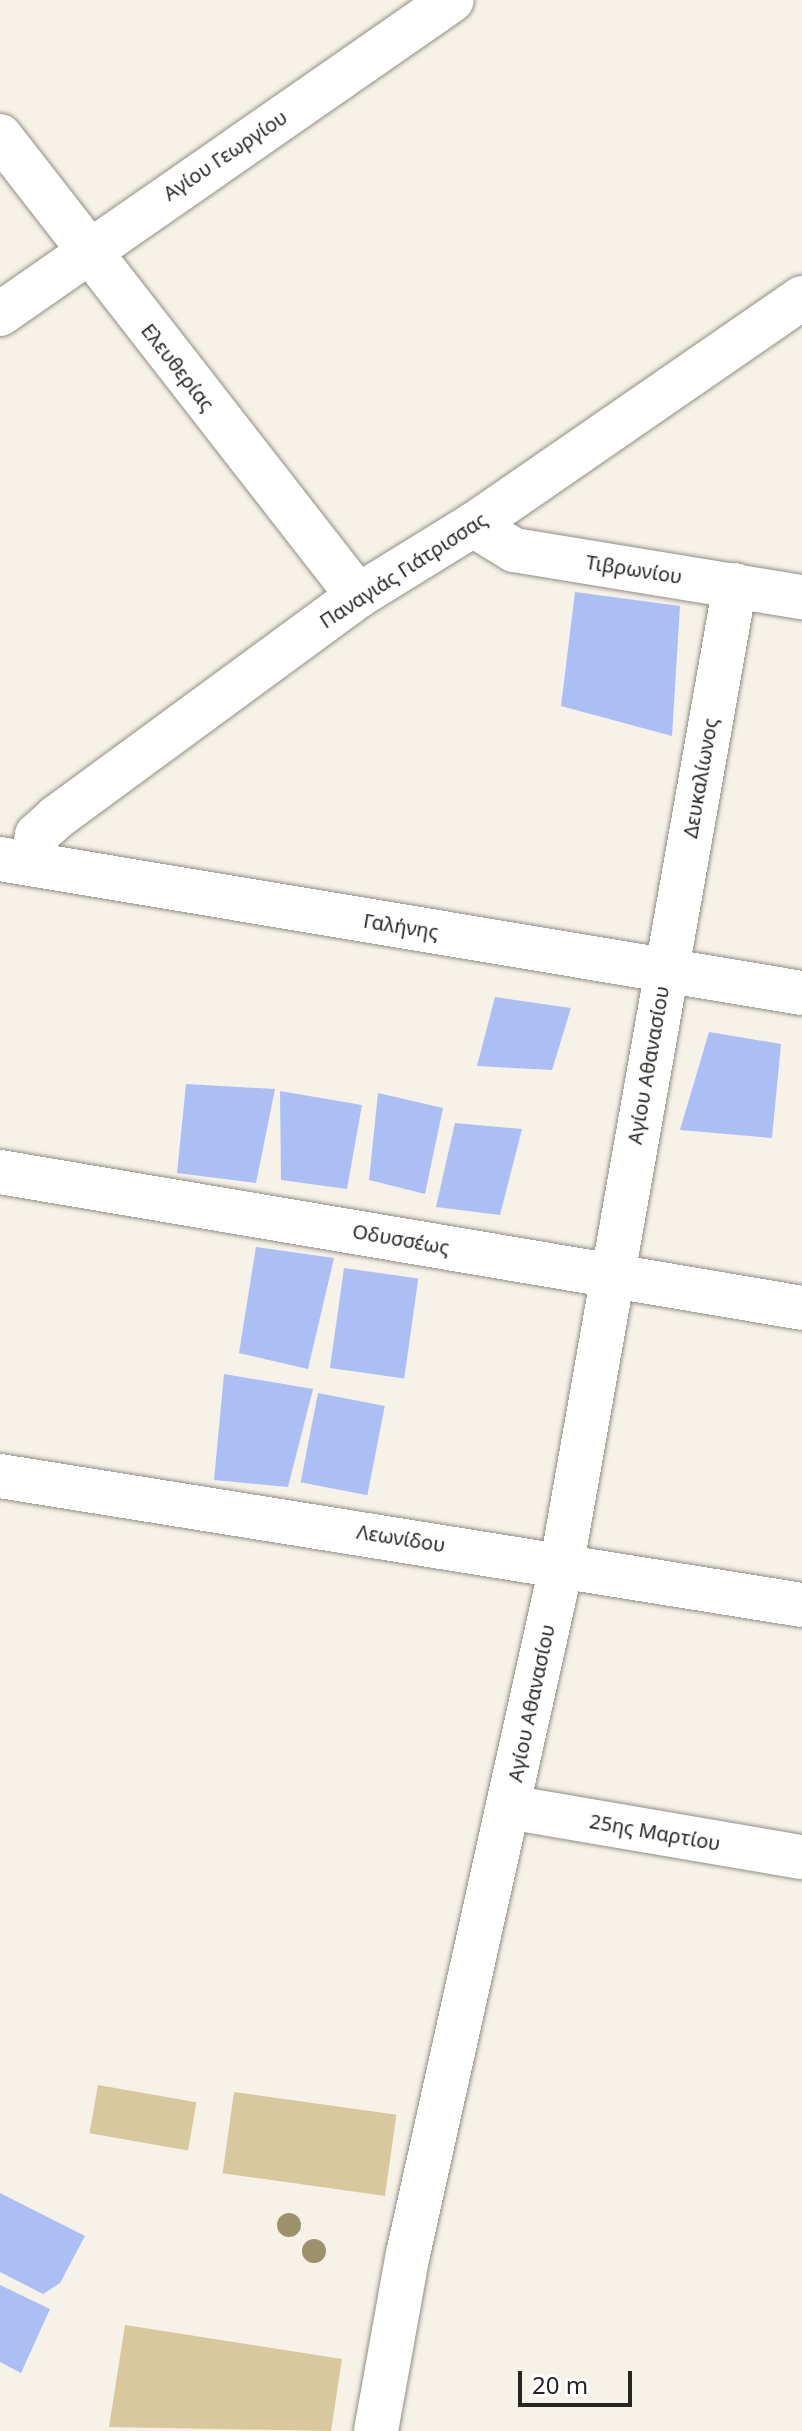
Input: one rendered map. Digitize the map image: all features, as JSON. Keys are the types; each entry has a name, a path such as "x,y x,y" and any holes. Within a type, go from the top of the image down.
{"street":[{"name":"Αγίου Γεωργίου","path":"0,314 452,0"},
{"name":"Ελευθερίας","path":"0,136 358,596"},
{"name":"Παναγιάς Γιάτρισσας","path":"15,862 57,817 358,596 473,525 802,298"},
{"name":"Τιβρωνίου","path":"473,525 514,550 802,597"},
{"name":"Δευκαλίωνος","path":"665,970 735,585"},
{"name":"Γαλήνης","path":"15,862 802,993"},
{"name":"Αγίου Αθανασίου","path":"376,2431 408,2254 562,1563 665,970"},
{"name":"Οδυσσέως","path":"0,1172 802,1308"},
{"name":"Λεωνίδου","path":"0,1476 562,1563 802,1605"},
{"name":"25ης Μαρτίου","path":"508,1807 802,1857"}],"shaded area":[{"path":"98,2085 196,2102 188,2151 89,2133"},
{"path":"234,2092 396,2115 385,2196 223,2173"},
{"path":"125,2325 342,2359 331,2431 109,2427"}],"building":[{"path":"575,592 680,606 672,736 561,706"},
{"path":"495,997 571,1008 552,1070 477,1066"},
{"path":"709,1032 781,1044 772,1138 680,1130"},
{"path":"186,1084 275,1089 256,1183 177,1173"},
{"path":"280,1091 362,1105 347,1189 281,1180"},
{"path":"378,1093 443,1108 425,1194 369,1180"},
{"path":"455,1123 522,1129 500,1215 436,1207"},
{"path":"256,1247 334,1258 308,1369 239,1353"},
{"path":"344,1268 418,1278 404,1378 330,1368"},
{"path":"224,1374 313,1389 288,1487 214,1480"},
{"path":"318,1393 385,1406 367,1495 301,1482"},
{"path":"0,2193 85,2236 60,2283 43,2294 0,2272"},
{"path":"0,2285 50,2309 21,2373 0,2362"}]}
